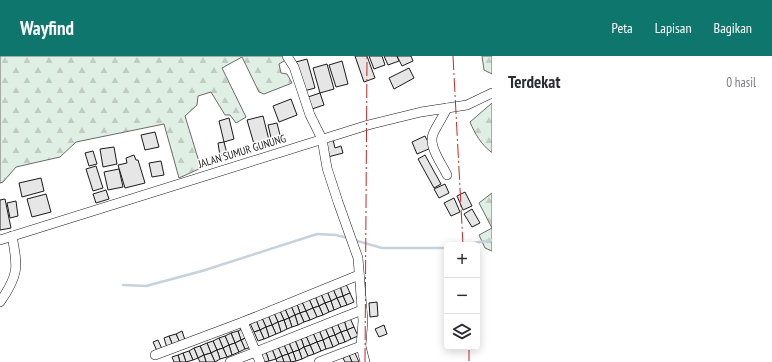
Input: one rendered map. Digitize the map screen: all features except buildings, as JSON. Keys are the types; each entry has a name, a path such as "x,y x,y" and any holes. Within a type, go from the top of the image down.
{"street":[{"path":"287,56 294,68 310,115 322,139 328,168 358,258 363,321 361,346 365,362"},
{"name":"JALAN SUMUR GUNUNG","path":"0,240 368,125 421,112 467,105 492,93"},
{"path":"447,108 433,134 432,141 434,150 447,175"},
{"path":"0,302 15,276 17,262 12,236"},
{"path":"155,355 243,322 360,275"},
{"path":"230,362 362,310"},
{"path":"243,322 260,362"},
{"path":"324,361 361,346"}],"green space":[{"path":"0,56 292,56 279,64 281,73 287,74 292,83 264,94 259,92 242,57 222,68 246,117 236,123 230,115 225,115 211,92 198,96 197,105 185,116 201,168 179,178 164,124 76,142 60,157 16,167 3,182 0,183"},
{"path":"482,56 492,56 492,74 484,70"},
{"path":"492,103 491,152 484,146 470,122"},
{"path":"492,193 492,228 479,203"},
{"path":"492,228 492,251 485,248 479,235"}],"waterway":[{"path":"123,285 146,286 202,271 317,234 336,235 348,238"},
{"path":"354,240 382,248 444,248"},
{"path":"479,242 492,240"}],"power":[{"path":"365,362 367,56"},
{"path":"453,56 463,242"},
{"path":"469,350 469,362"}]}
